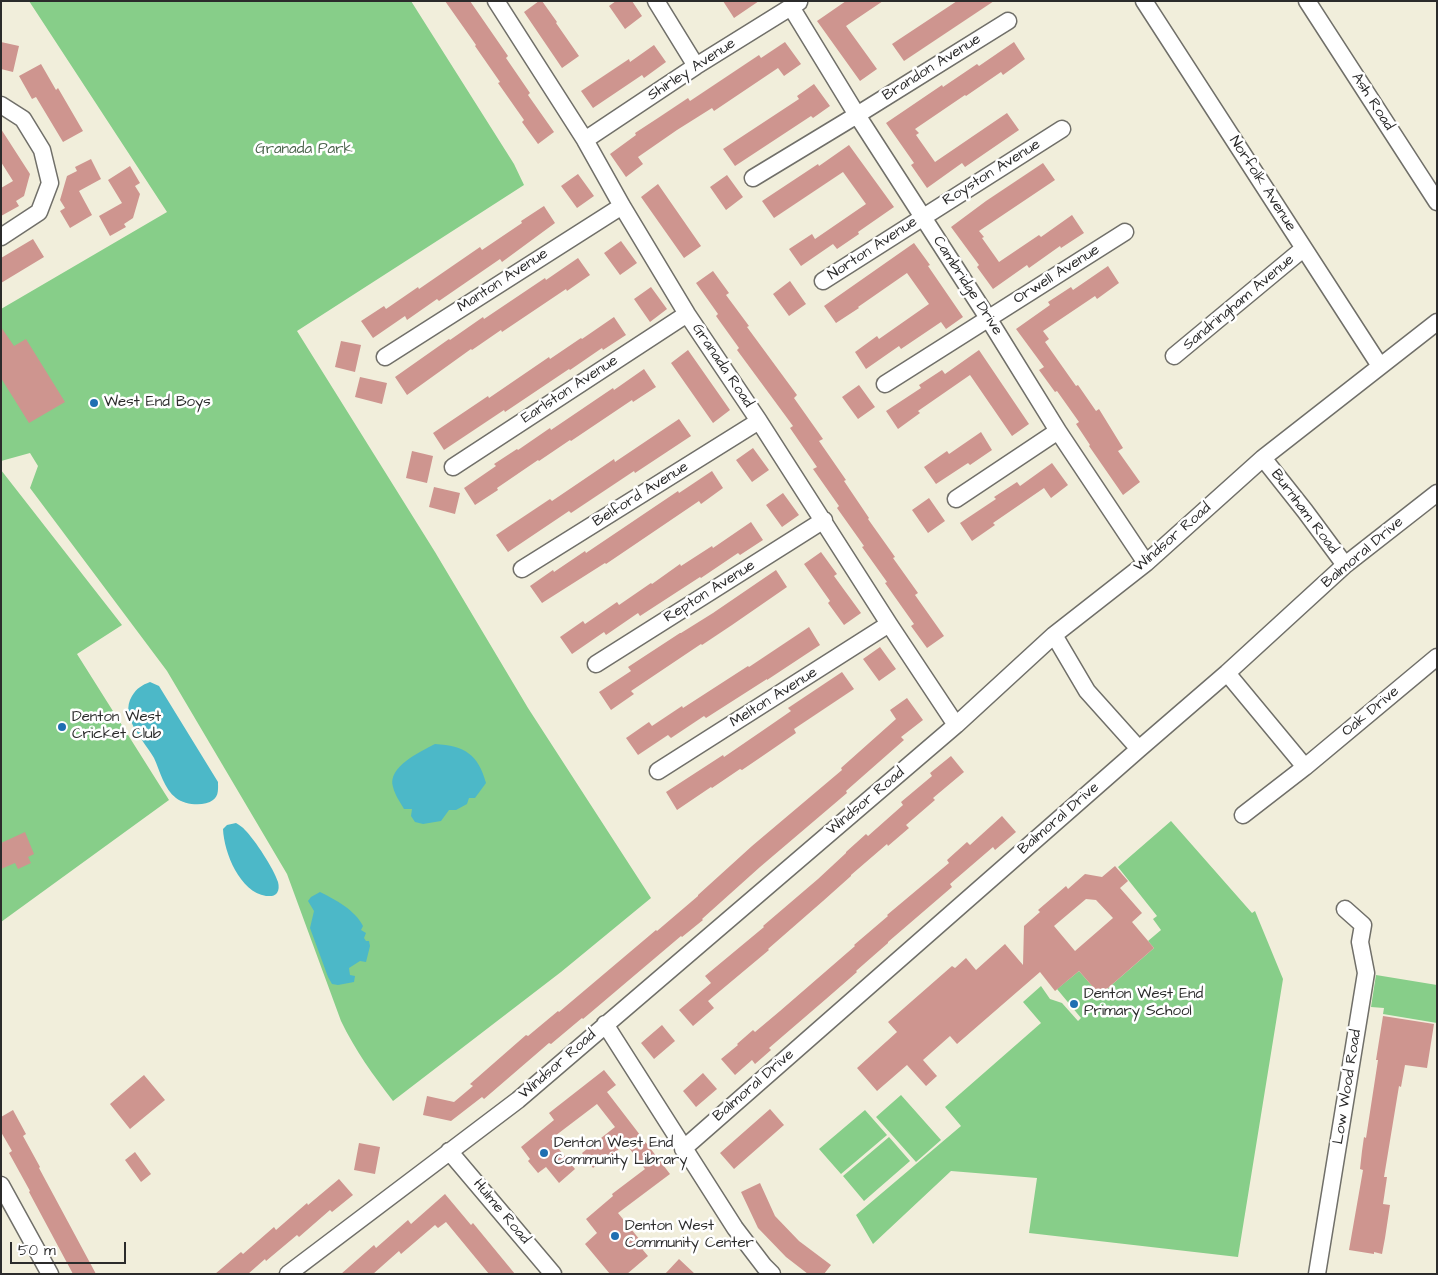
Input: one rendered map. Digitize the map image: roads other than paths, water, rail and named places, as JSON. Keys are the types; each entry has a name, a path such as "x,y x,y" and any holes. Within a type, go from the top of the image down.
{"street":[{"name":"Granada Road","path":"496,1 585,140 687,314 824,520 889,624 956,725"},
{"path":"656,1 696,66"},
{"name":"Norfolk Avenue","path":"1144,1 1380,366"},
{"name":"Ash Road","path":"1307,1 1437,202"},
{"name":"Shirley Avenue","path":"585,140 696,66 795,4"},
{"name":"Cambridge Drive","path":"795,4 857,116 923,216 1058,431 1146,563"},
{"name":"Brandon Avenue","path":"753,178 857,116 1008,21"},
{"path":"1,105 23,119 42,150 50,183 39,212 1,237"},
{"name":"Royston Avenue","path":"923,216 1062,129"},
{"name":"Manton Avenue","path":"385,357 622,206"},
{"name":"Norton Avenue","path":"823,281 923,216"},
{"name":"Orwell Avenue","path":"884,384 1125,232"},
{"name":"Sandringham Avenue","path":"1174,356 1303,249"},
{"name":"Earlston Avenue","path":"453,467 687,314"},
{"name":"Windsor Road","path":"288,1274 518,1100 956,725 1054,635 1146,563 1263,458 1437,322"},
{"name":"Belford Avenue","path":"522,570 759,421"},
{"path":"956,499 1058,431"},
{"name":"Burnham Road","path":"1263,458 1345,566"},
{"name":"Balmoral Drive","path":"684,1149 1139,748 1228,674 1345,566 1437,493"},
{"name":"Repton Avenue","path":"596,664 824,520"},
{"name":"Melton Avenue","path":"658,772 889,624"},
{"path":"1054,635 1087,690 1139,748"},
{"name":"Oak Drive","path":"1244,815 1306,767 1437,657"},
{"path":"1228,674 1306,767"},
{"name":"Low Wood Road","path":"1317,1274 1366,973 1360,942 1363,925 1345,908"},
{"path":"605,1024 735,1228 772,1274"},
{"name":"Hulme Road","path":"449,1151 545,1271"},
{"path":"1,1185 50,1274"}],"water":[{"path":"150,682 159,686 218,782 216,796 205,804 189,804 172,794 165,785 154,758 134,728 129,712 129,704 136,691"},
{"path":"435,744 454,747 469,753 479,765 486,783 475,798 469,798 467,804 456,810 449,810 441,821 423,824 415,822 411,816 412,809 404,809 395,793 392,780 395,773 406,761"},
{"path":"236,823 254,841 273,870 279,885 278,892 275,895 266,896 257,893 248,887 235,870 226,849 223,829 227,825"},
{"path":"320,892 350,910 360,920 363,926 361,930 366,933 364,938 366,941 369,941 370,946 366,962 360,961 349,968 350,975 355,976 354,982 338,985 332,984 328,977 310,928 314,911 308,901"}],"place":[{"name":"West End Boys","path":"94,403"},
{"name":"Denton West Cricket Club","path":"62,727"},
{"name":"Denton West End Primary School","path":"1074,1004"},
{"name":"Denton West End Community Library","path":"544,1153"},
{"name":"Denton West Community Center","path":"615,1236"}],"park label":[{"name":"Granada Park","path":"304,150"}]}
